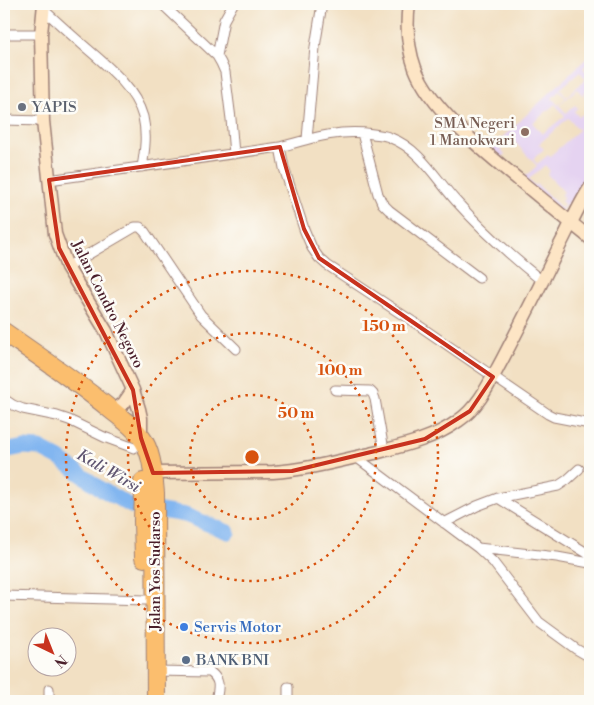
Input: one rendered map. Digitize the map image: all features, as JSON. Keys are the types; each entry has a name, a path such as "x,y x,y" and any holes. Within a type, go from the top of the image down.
{"highway":[{"name":"Jalan Yos Sudarso","path":"5,338 93,396 125,420 138,443 149,455 153,473 150,492 146,600 146,701"},
{"name":"Jalan Yos Sudarso","path":"5,338 98,409 126,436 138,443"},
{"name":"Jalan Yos Sudarso","path":"138,443 139,462 150,492"},
{"name":"Jalan Yos Sudarso","path":"149,521 156,701"}],"street":[{"path":"162,4 217,56 221,63 225,72 234,154"},
{"path":"217,56 224,20 233,4"},
{"path":"307,139 315,47 322,4"},
{"path":"409,4 408,33 411,54 426,90 443,111 479,146 590,238"},
{"path":"43,6 106,65 125,85 134,99 142,117 145,135 142,167"},
{"name":"Jalan Condro Negoro","path":"43,6 41,34 43,121 55,234 67,267 106,331 133,390 141,418 138,443"},
{"path":"4,34 41,34"},
{"path":"4,120 43,121"},
{"path":"49,180 280,147 341,132 390,137 412,150 492,239 542,281"},
{"path":"362,133 382,203 479,278"},
{"path":"280,147 284,168 304,229 312,248 319,258 340,275 421,327 548,414 554,417 590,424"},
{"path":"153,473 282,472 356,457 425,439 460,421 484,393 493,377 576,211 590,188"},
{"path":"67,267 135,227 140,227 201,315 236,348"},
{"path":"113,412 124,403 133,390"},
{"path":"335,390 370,391 373,394 384,450"},
{"path":"4,399 23,409 69,420 104,437 138,443"},
{"path":"356,457 478,548 493,562 539,622 590,657"},
{"path":"444,523 477,506 498,498 558,486 579,469"},
{"path":"498,498 590,556"},
{"path":"478,548 590,563"},
{"path":"4,596 146,600"},
{"path":"156,671 210,672 215,676 219,684 216,701"},
{"path":"288,688 288,701"},
{"path":"49,689 49,701"}],"highlighted area":[{"path":"280,147 304,229 319,258 493,377 470,411 425,439 292,471 153,473 141,438 133,390 59,248 49,180"}],"shaded area":[{"name":"SMA Negeri 1 Manokwari","path":"590,55 590,61 583,68 590,76 590,87 583,94 590,103 577,89 559,105 566,113 575,105 578,108 574,111 579,117 582,114 587,119 590,116 590,185 560,211 522,181 490,149","holes":["580,72 586,79 566,97 560,89","559,91 566,98 558,105 552,98","555,104 565,116 542,134 533,123","568,118 579,130 550,156 548,155 537,164 533,159 544,149 539,144","512,139 537,166 521,180 501,158 505,154 500,149","545,165 550,171 547,174 564,192 561,195 564,198 561,201 565,205 561,208 537,184 535,186 529,179"]}],"waterway":[{"name":"Kali Wirsi","path":"4,451 24,447 39,448 60,459 101,489 131,506 185,515 228,532"}],"place":[{"name":"YAPIS","path":"22,107"},
{"name":"SMA Negeri 1 Manokwari","path":"525,132"},
{"name":"Servis Motor","path":"184,627"},
{"name":"BANK BNI","path":"186,660"}]}
